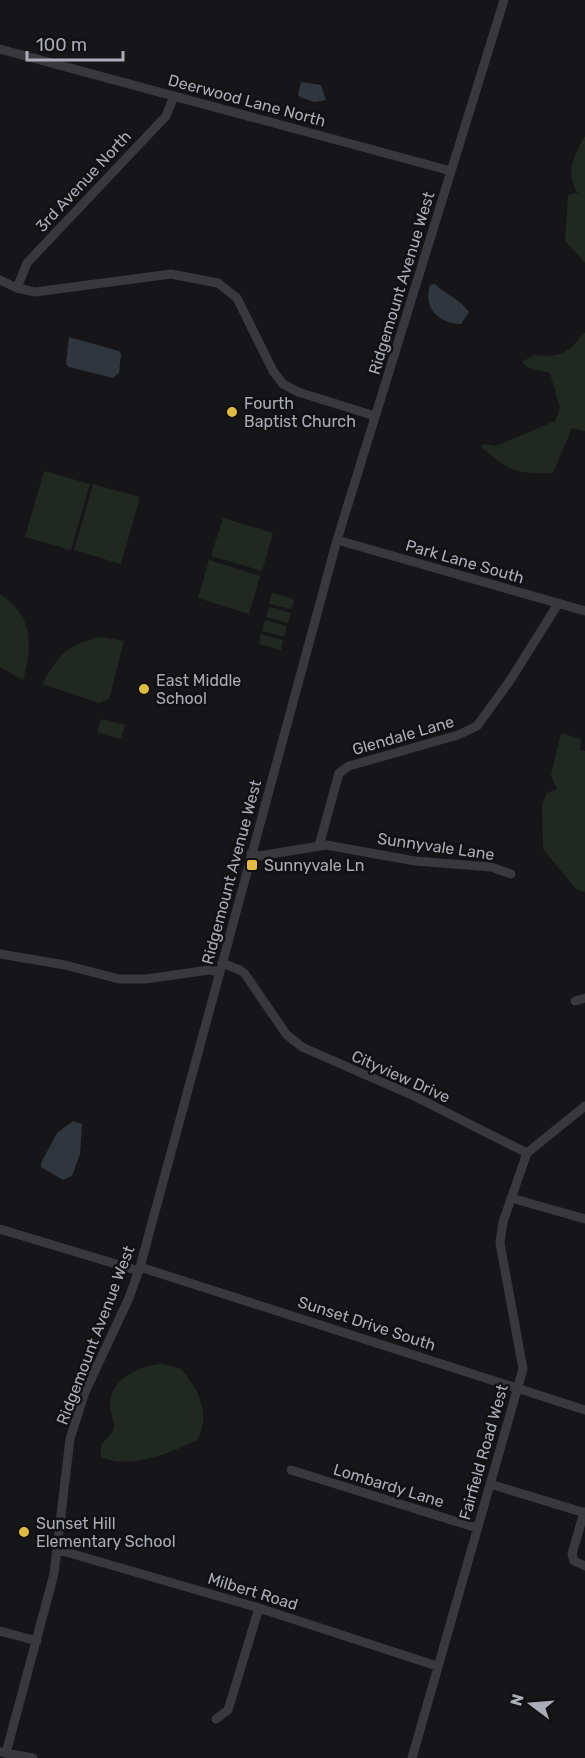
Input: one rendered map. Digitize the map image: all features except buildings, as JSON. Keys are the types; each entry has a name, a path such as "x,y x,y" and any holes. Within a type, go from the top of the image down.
{"street":[{"name":"Ridgemount Avenue West","path":"3,1752 37,1641 58,1550 66,1462 73,1430 85,1392 140,1269 337,540 504,0"},
{"name":"Deerwood Lane North","path":"0,49 451,171"},
{"name":"3rd Avenue North","path":"17,288 27,263 166,116 174,96"},
{"path":"0,280 17,288 49,291 171,274 218,283 237,298 273,371 283,384 298,392 375,416"},
{"name":"Park Lane South","path":"337,540 585,611"},
{"name":"Glendale Lane","path":"319,846 339,773 349,766 458,735 477,726 509,682 558,604"},
{"name":"Sunnyvale Lane","path":"251,853 259,856 319,846 335,846 444,864 491,867 511,874"},
{"path":"0,954 65,965 119,980 139,980 221,968"},
{"name":"Cityview Drive","path":"221,968 240,969 286,1034 302,1047 416,1097 526,1153"},
{"path":"575,1001 585,998"},
{"path":"526,1153 585,1106"},
{"name":"Fairfield Road West","path":"412,1758 517,1387 522,1360 500,1243 511,1198 526,1153"},
{"path":"511,1198 585,1219"},
{"name":"Sunset Drive South","path":"0,1229 140,1269 585,1410"},
{"name":"Lombardy Lane","path":"291,1470 477,1528"},
{"path":"490,1484 584,1512 572,1554 573,1562 585,1566"},
{"name":"Milbert Road","path":"58,1550 259,1608 437,1666"},
{"path":"216,1719 228,1710 259,1608"},
{"path":"0,1631 37,1641"},
{"path":"3,1752 33,1758"}],"shaded area":[{"path":"301,82 321,85 326,100 314,102 300,97 298,94"},
{"path":"585,136 585,263 565,241 568,195 578,193 572,179 572,164"},
{"path":"435,284 461,303 469,312 461,324 445,321 434,313 428,293 430,285"},
{"path":"585,332 585,431 572,428 553,473 521,472 499,462 481,447 484,444 496,446 555,421 560,408 550,373 528,368 522,362 534,355 558,355 573,345"},
{"path":"69,337 119,351 121,354 119,373 113,378 69,367 66,364"},
{"path":"44,471 90,484 71,550 25,537"},
{"path":"93,484 140,497 121,564 74,550"},
{"path":"223,518 273,533 262,571 211,556"},
{"path":"209,560 260,576 249,614 198,598"},
{"path":"272,593 294,599 292,609 269,604"},
{"path":"0,594 19,611 28,632 28,655 23,680 0,667"},
{"path":"269,607 291,613 288,623 266,617"},
{"path":"265,620 287,626 284,637 262,631"},
{"path":"261,634 283,640 281,650 259,644"},
{"path":"101,637 124,641 109,699 99,703 42,684 65,652 80,643"},
{"path":"101,719 125,725 121,739 97,732"},
{"path":"561,733 581,739 580,750 585,751 585,892 577,890 543,849 542,805 547,793 557,789 551,775"},
{"path":"73,1121 82,1124 80,1154 72,1176 63,1180 41,1167 41,1163 57,1133"},
{"path":"163,1364 181,1369 197,1393 201,1402 203,1421 197,1440 163,1455 137,1461 112,1461 101,1457 101,1445 114,1429 110,1403 116,1386 122,1379 137,1370"}],"place":[{"name":"Fourth Baptist Church","path":"232,412"},
{"name":"East Middle School","path":"144,689"},
{"name":"Sunnyvale Ln","path":"252,865"},
{"name":"Sunset Hill Elementary School","path":"24,1532"}]}
